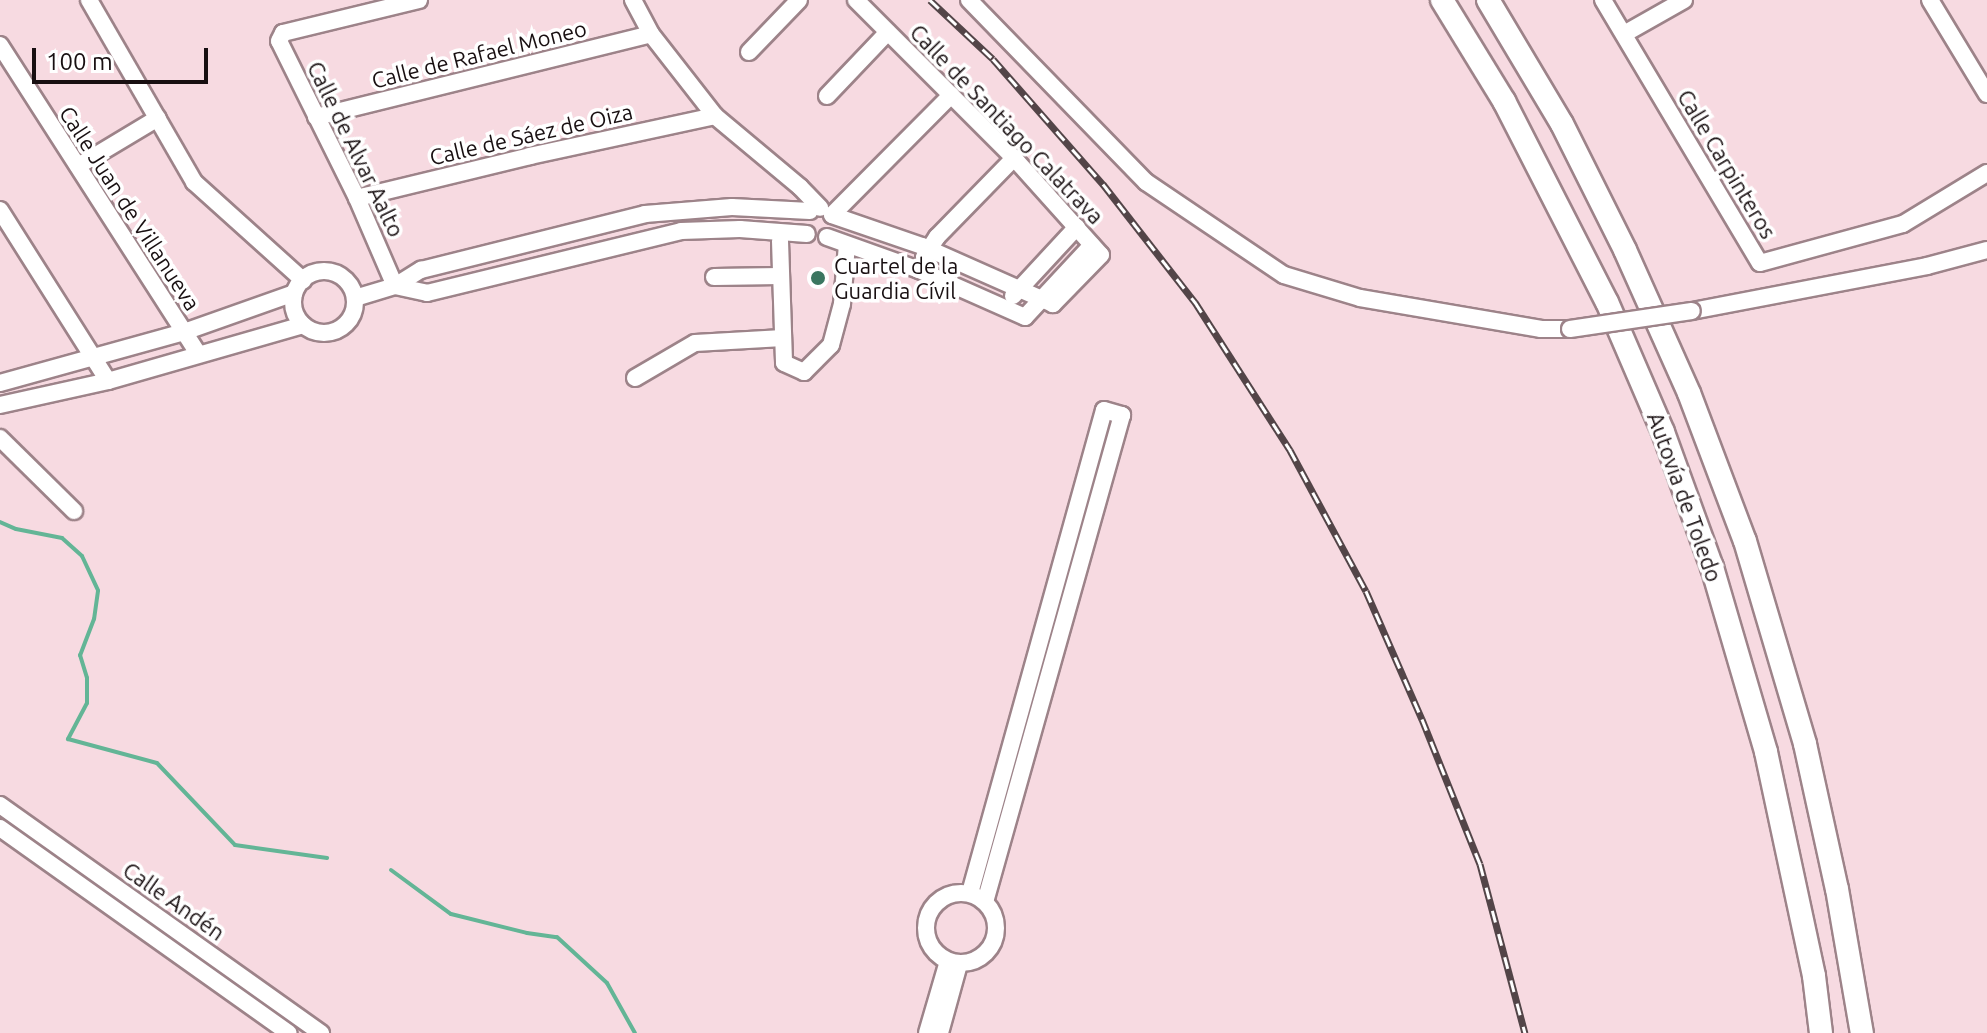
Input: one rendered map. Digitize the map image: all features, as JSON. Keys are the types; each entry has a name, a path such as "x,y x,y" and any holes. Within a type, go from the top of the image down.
{"highway":[{"name":"Autovía de Toledo","path":"1442,0 1504,101 1607,302 1663,432 1707,552 1766,752 1809,948 1821,1033"},
{"name":"Autovía de Toledo","path":"1488,0 1562,124 1625,250 1689,393 1745,541 1805,744 1837,889 1862,1033"}],"street":[{"path":"89,0 194,182 299,286"},
{"name":"Calle de Alvar Aalto","path":"395,286 357,198 279,41 283,33 419,0"},
{"path":"633,0 651,34 715,116 800,187 835,225 827,237"},
{"path":"749,52 799,0"},
{"name":"Calle de Santiago Calatrava","path":"856,0 1014,158 1092,245 1046,302"},
{"path":"969,0 1146,182 1284,275 1360,298 1541,329 1570,329 1692,311 1927,266 1987,250"},
{"name":"Calle Carpinteros","path":"1603,0 1760,263 1903,224 1987,173"},
{"path":"1624,34 1684,0"},
{"path":"1930,0 1987,94"},
{"path":"827,96 888,32"},
{"name":"Calle de Rafael Moneo","path":"316,117 651,34"},
{"name":"Calle Juan de Villanueva","path":"0,45 198,354"},
{"path":"807,234 803,223 821,211 951,95"},
{"name":"Calle de Sáez de Oiza","path":"357,198 715,116"},
{"path":"78,166 158,118"},
{"path":"919,270 928,249 1014,158"},
{"path":"355,298 395,286 421,270 645,214 732,207 821,211 928,249 1046,302"},
{"path":"0,210 108,381"},
{"path":"1006,309 1016,290 1077,227"},
{"path":"395,286 427,293 681,231 740,229 807,234 816,239 827,237 919,270 1025,317 1046,302"},
{"path":"780,241 784,363 804,372 831,345 842,304 847,245"},
{"path":"0,383 184,332 299,286 321,271 332,272 349,283 355,298 353,316 335,332 323,334 303,325 295,315 299,286"},
{"path":"714,277 780,276"},
{"path":"0,406 108,381 303,325"},
{"path":"635,378 695,343 783,338"},
{"path":"970,893 1104,410 1122,415 985,902"},
{"path":"0,438 74,511"},
{"name":"Calle Andén","path":"0,805 321,1033"},
{"name":"Calle Andén","path":"0,828 288,1033"},
{"path":"970,893 985,902 994,916 995,939 981,957 954,962 930,946 926,922 937,902 947,895 970,893"},
{"path":"927,1033 954,962"},
{"path":"940,1033 954,962"}],"waterway":[{"path":"0,522 16,529 62,538 82,556 98,591 94,619 80,655 87,678 87,703 68,739 157,763 235,845 327,858"},
{"path":"391,870 451,914 527,933 557,937 607,983 635,1033"}],"railway":[{"path":"930,0 993,59 1103,184 1195,302 1290,450 1366,591 1422,719 1480,864 1525,1033"}],"place":[{"name":"Cuartel de la Guardia Cívil","path":"818,278"}]}
